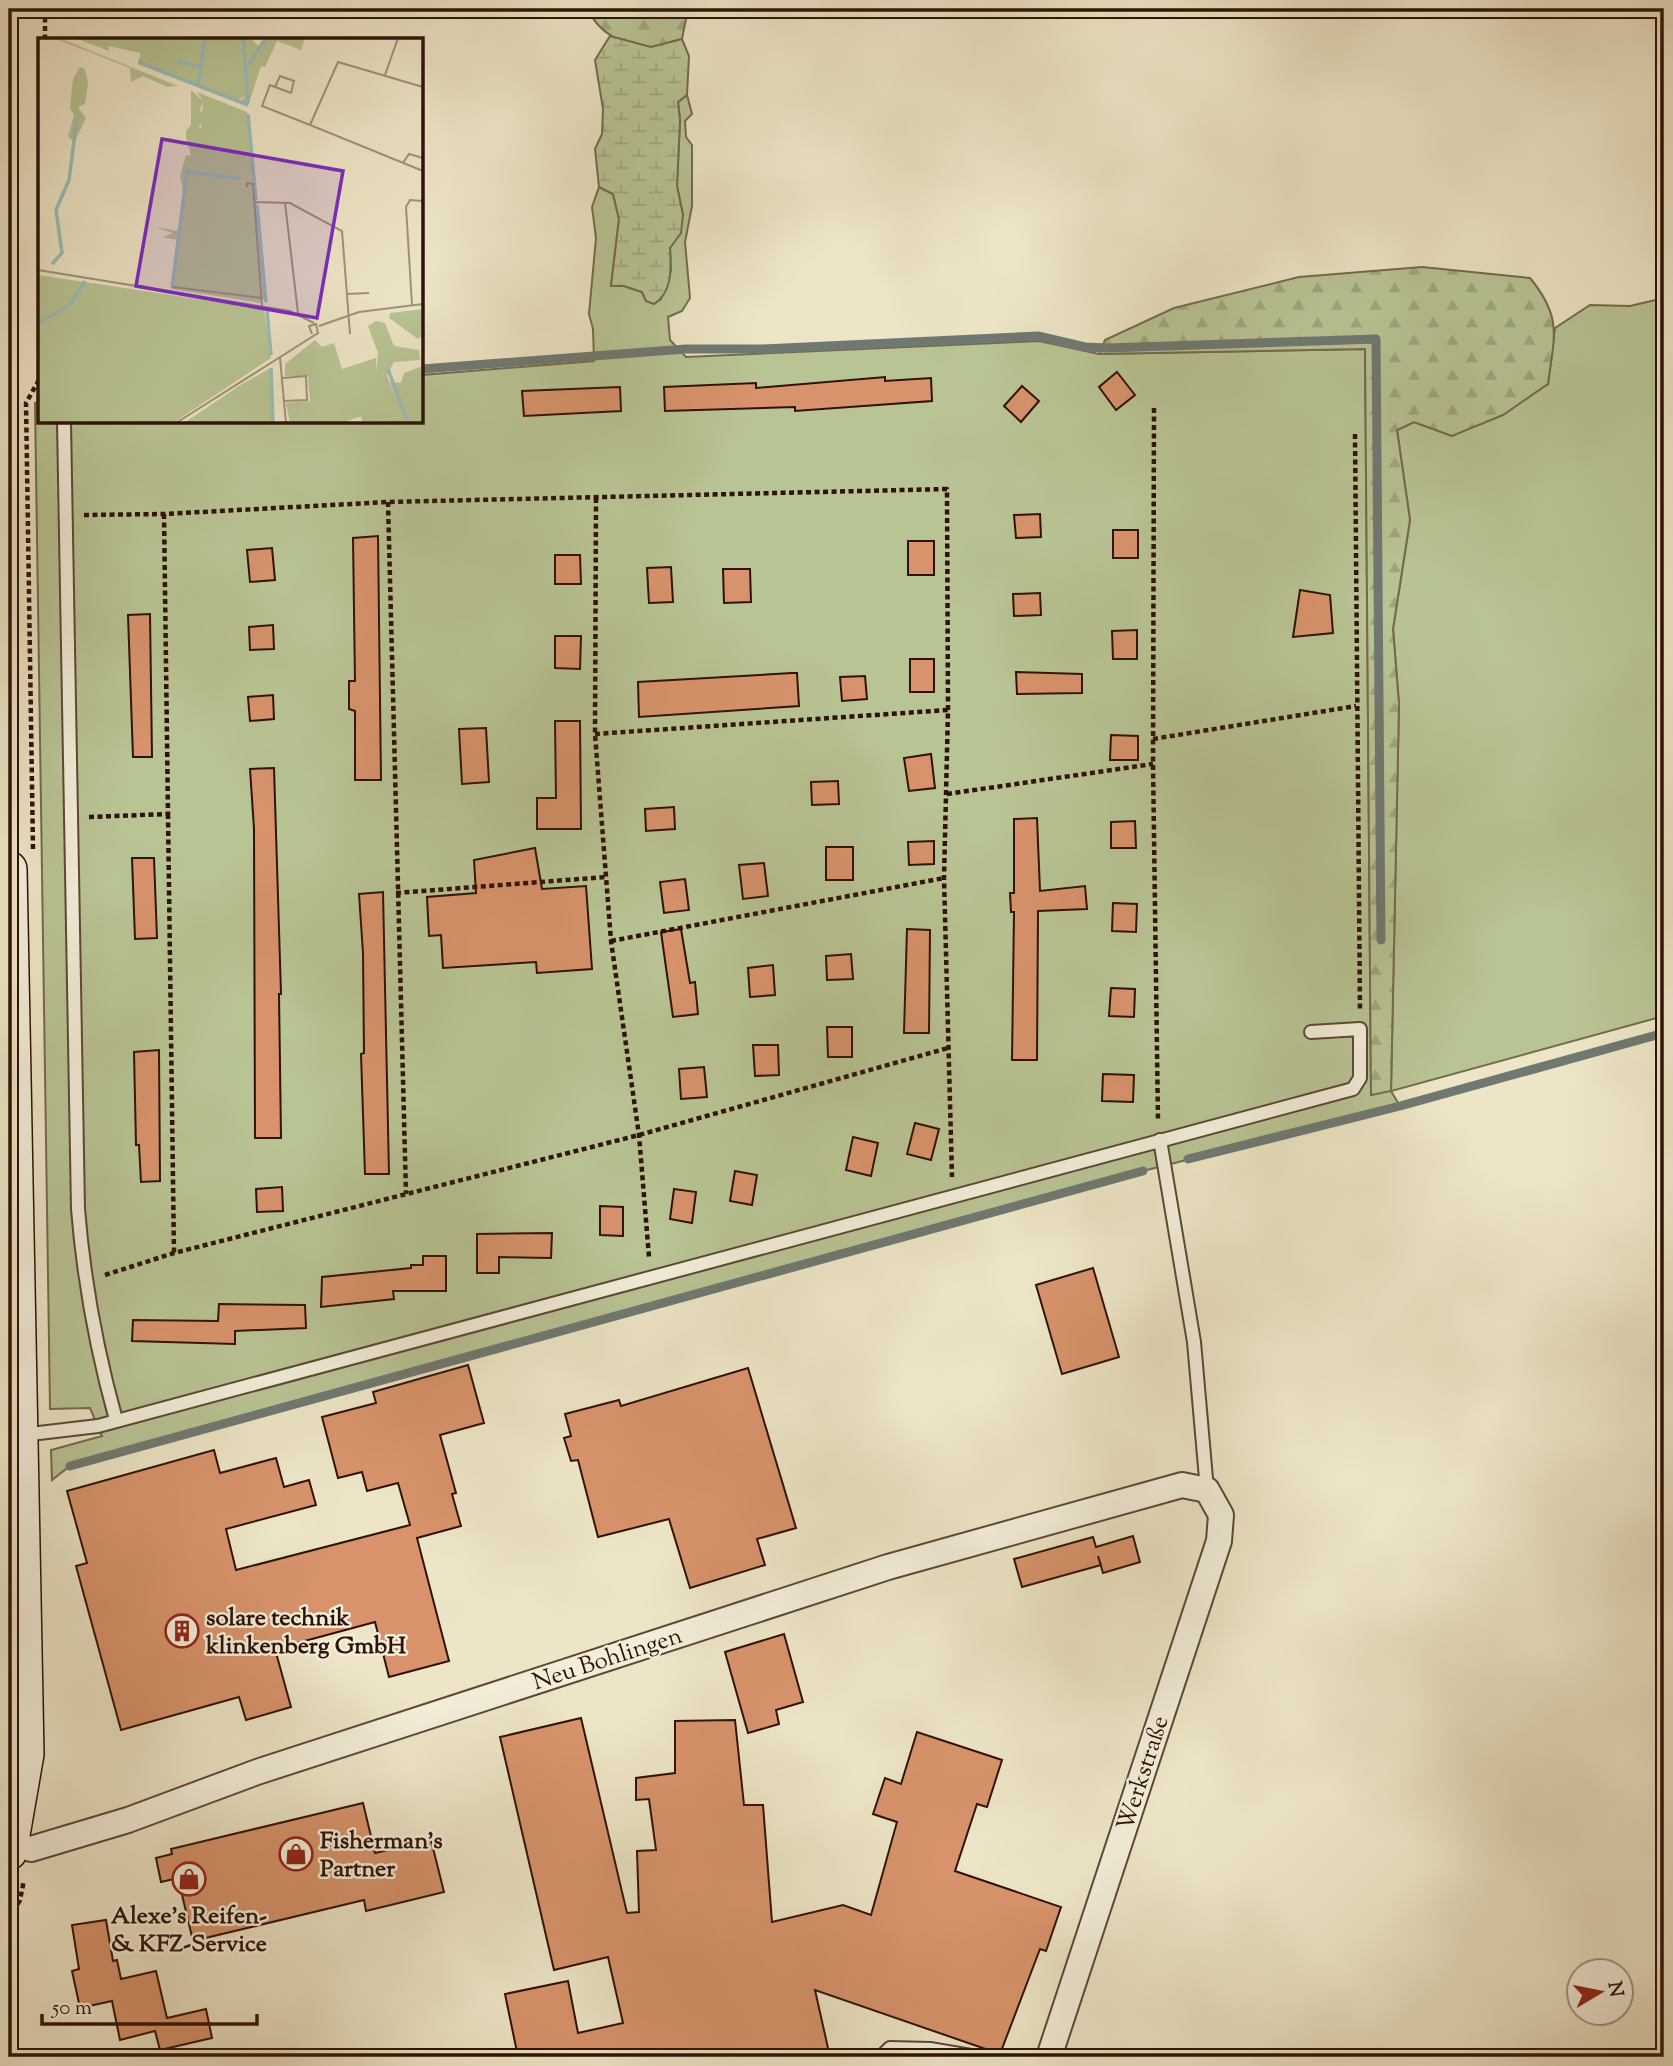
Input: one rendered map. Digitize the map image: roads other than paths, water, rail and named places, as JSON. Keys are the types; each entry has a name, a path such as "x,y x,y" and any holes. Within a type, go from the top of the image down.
{"main road":[{"path":"9,869 26,1754 17,1849"}],"street":[{"name":"Neu Bohlingen","path":"17,1849 128,1820 257,1772 888,1567 1182,1485 1207,1490"},
{"name":"Werkstraße","path":"1049,2057 1219,1541 1221,1515 1207,1490"}],"lane":[{"path":"64,424 78,1209 84,1281 98,1356 116,1420"},
{"path":"19,1435 42,1434 116,1420 1353,1089 1360,1078 1360,1029 1311,1032"},
{"path":"1160,1140 1194,1342 1207,1490"},
{"path":"881,2057 890,2048 930,2049 977,2057"}],"waterway":[{"path":"424,369 686,349 763,349 1038,336 1085,347 1108,348 1376,339 1381,940"},
{"path":"1188,1159 1400,1106 1664,1033"},
{"path":"70,1466 1143,1171"}],"place":[{"name":"solare technik klinkenberg GmbH","path":"182,1631"},
{"name":"Fisherman's Partner","path":"296,1854"},
{"name":"Alexe's Reifen- & KFZ-Service","path":"189,1879"}]}
